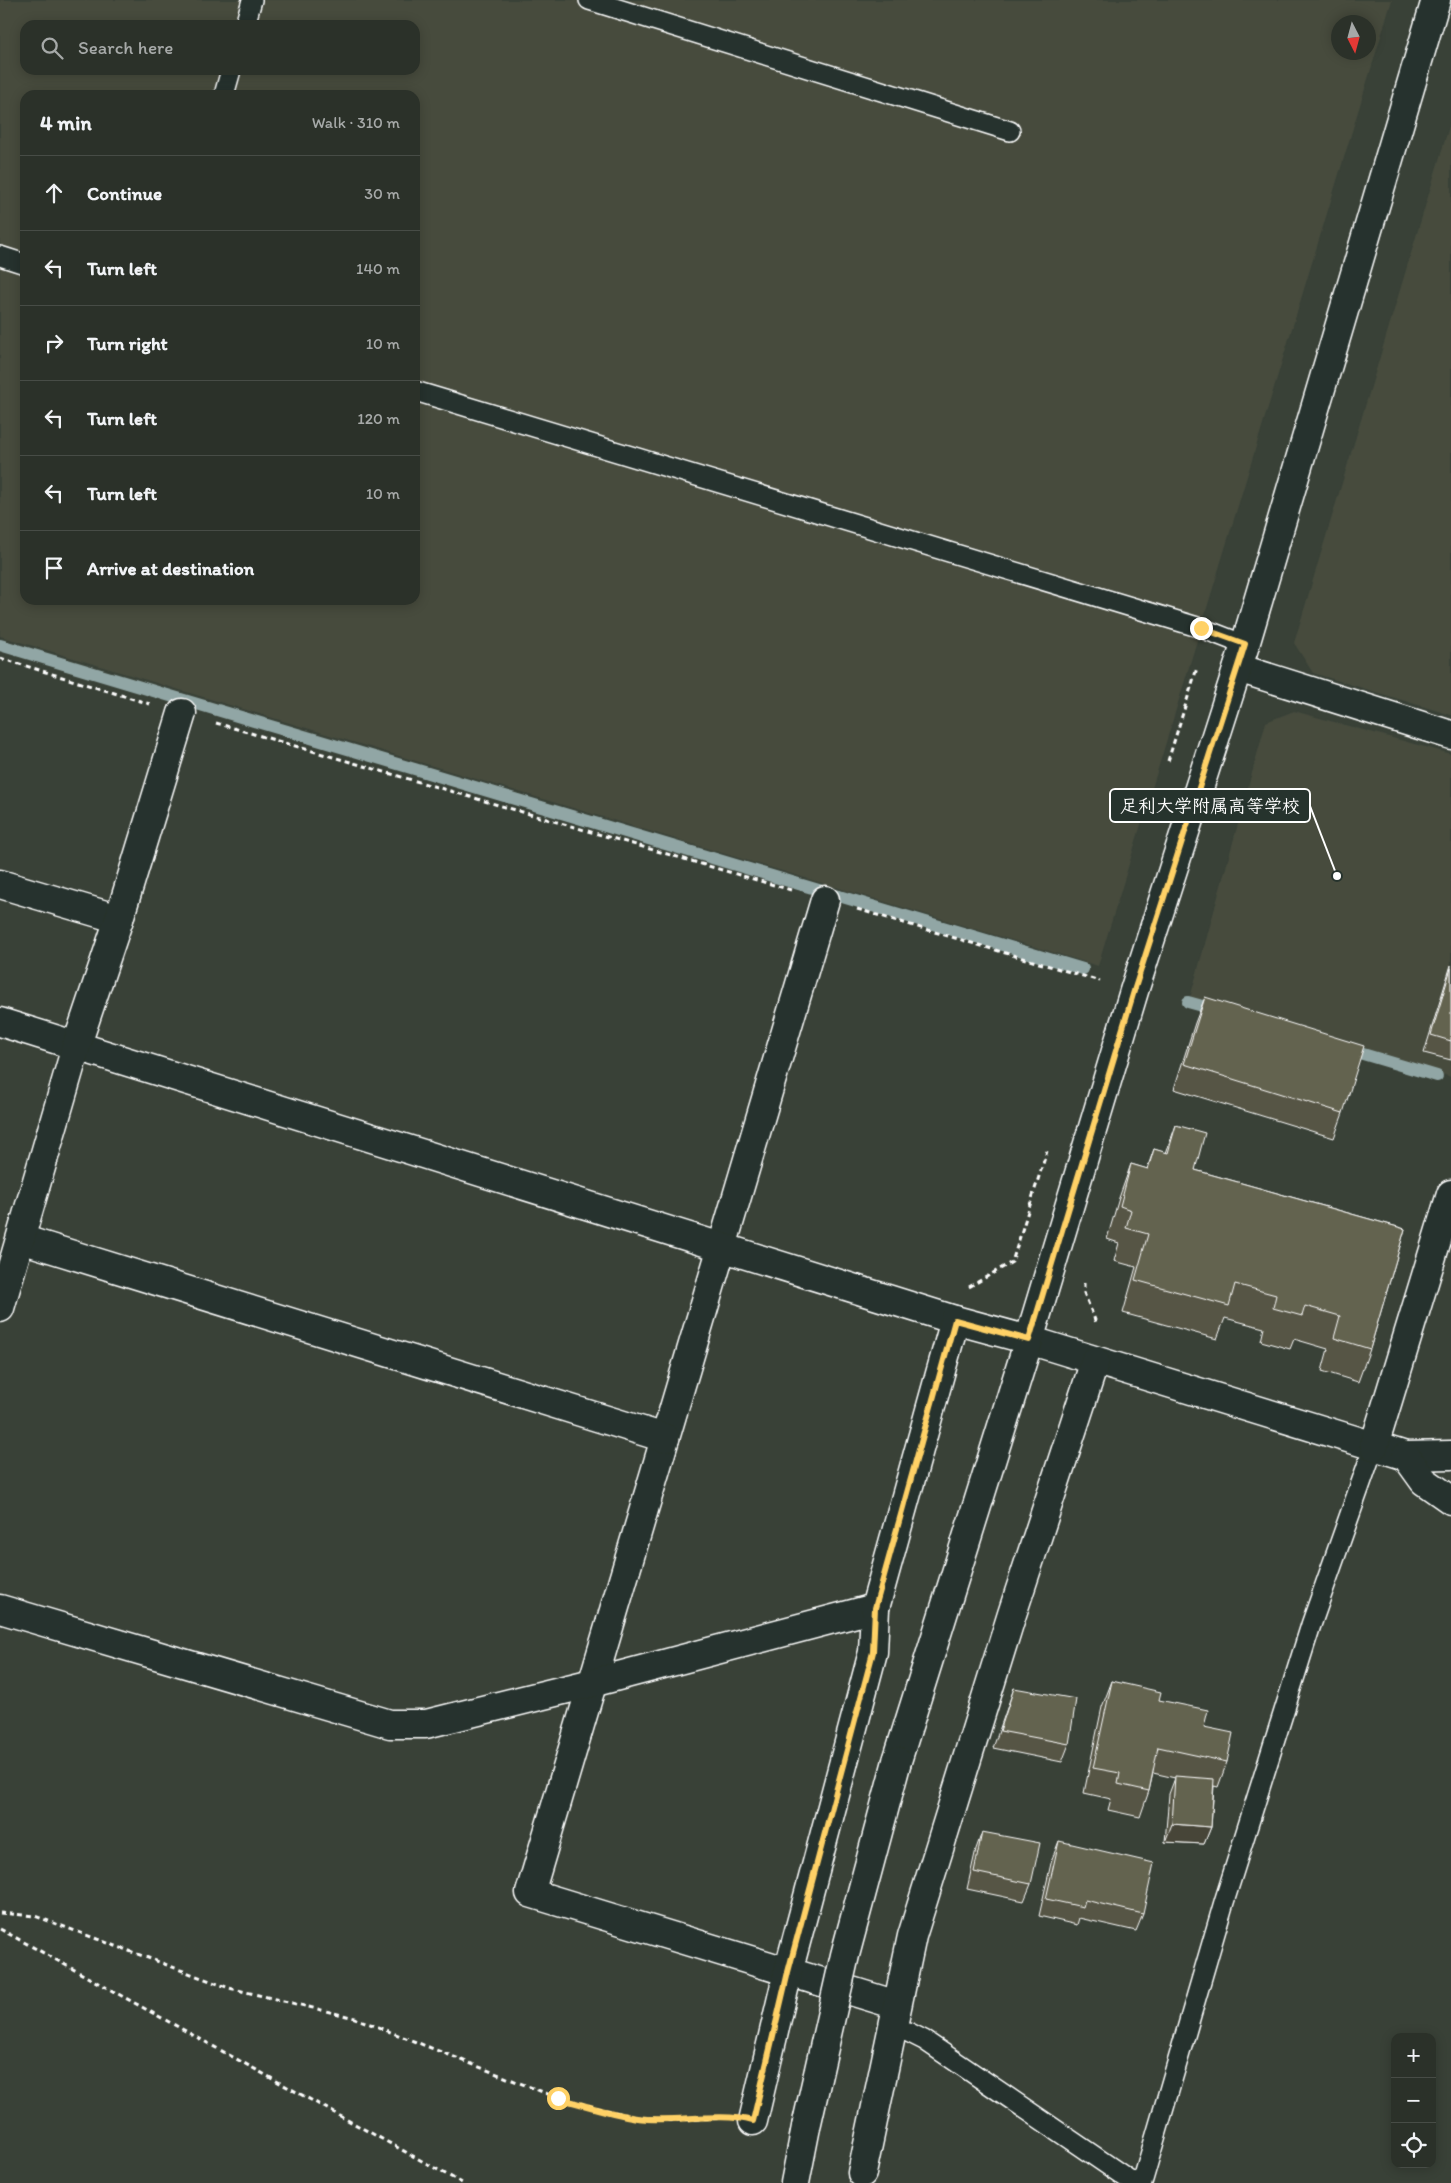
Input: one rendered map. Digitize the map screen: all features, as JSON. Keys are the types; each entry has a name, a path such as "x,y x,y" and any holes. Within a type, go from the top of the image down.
{"street":[{"path":"795,2183 845,1955 897,1761 1029,1340 1134,991 1242,656 1436,0"},
{"path":"1242,656 1451,735"},
{"path":"0,1308 76,1047 119,919 182,713"},
{"path":"0,884 119,919"},
{"path":"825,900 724,1247 665,1438 530,1893 788,1972 894,2017"},
{"path":"0,1022 955,1320 1029,1340 1406,1456 1451,1455"},
{"path":"1374,1446 1451,1194"},
{"path":"21,1239 665,1438"},
{"path":"753,2121 788,1972 873,1652 875,1608 955,1320"},
{"path":"859,2174 914,1927 1012,1614 1095,1361"},
{"path":"1406,1456 1424,1481 1451,1500"},
{"path":"0,1609 390,1724 426,1724 592,1683 875,1608"}],"lane":[{"path":"246,20 252,0"},
{"path":"590,0 1010,132"},
{"path":"225,90 230,75"},
{"path":"0,256 20,262"},
{"path":"420,394 1201,628 1242,656"},
{"path":"1142,2183 1224,1902 1311,1625 1374,1446"},
{"path":"894,2017 908,2032 924,2040 1134,2183"}],"path":[{"path":"0,658 1134,991"},
{"path":"1168,762 1197,668"},
{"path":"1097,989 1100,979"},
{"path":"965,1289 1012,1262 1047,1149"},
{"path":"1084,1279 1084,1294 1100,1332"},
{"path":"0,1913 35,1916 229,1988 356,2018 558,2098 637,2118 671,2120 738,2117 753,2121"},
{"path":"0,1929 462,2183"}],"shaded area":[{"path":"0,0 1392,0 1376,53 1376,15 1331,15 1331,60 1374,60 1098,966 0,636"},
{"path":"1451,120 1451,715 1313,673 1294,643"},
{"path":"1294,711 1451,754 1451,1077 1190,998 1266,722"}],"building":[{"path":"1451,968 1451,1041 1431,1035"},
{"path":"1205,997 1364,1046 1343,1113 1184,1064"},
{"path":"1176,1125 1205,1133 1195,1170 1405,1229 1370,1349 1334,1338 1340,1316 1305,1306 1302,1316 1273,1308 1276,1295 1235,1284 1229,1306 1135,1280 1148,1234 1126,1228 1131,1210 1120,1206 1131,1164 1148,1169 1154,1149 1168,1153"},
{"path":"1112,1681 1161,1692 1159,1700 1208,1710 1204,1727 1233,1733 1227,1762 1158,1747 1149,1791 1118,1784 1120,1773 1093,1768"},
{"path":"1014,1688 1076,1699 1069,1744 1000,1731"},
{"path":"1175,1776 1214,1779 1211,1827 1172,1824"},
{"path":"982,1832 1040,1843 1031,1884 974,1872"},
{"path":"1059,1841 1154,1863 1143,1914 1085,1900 1083,1907 1046,1899"}],"waterway":[{"path":"0,645 1083,969"},
{"path":"1188,1002 1217,1010"},
{"path":"1346,1049 1437,1076"}],"place":[{"name":"足利大学附属高等学校","path":"1337,876"}],"route":[{"path":"558,2098 637,2118 671,2120 738,2117 753,2121 788,1972 873,1652 875,1608 955,1320 1029,1340 1134,991 1245,644 1201,628"}]}
